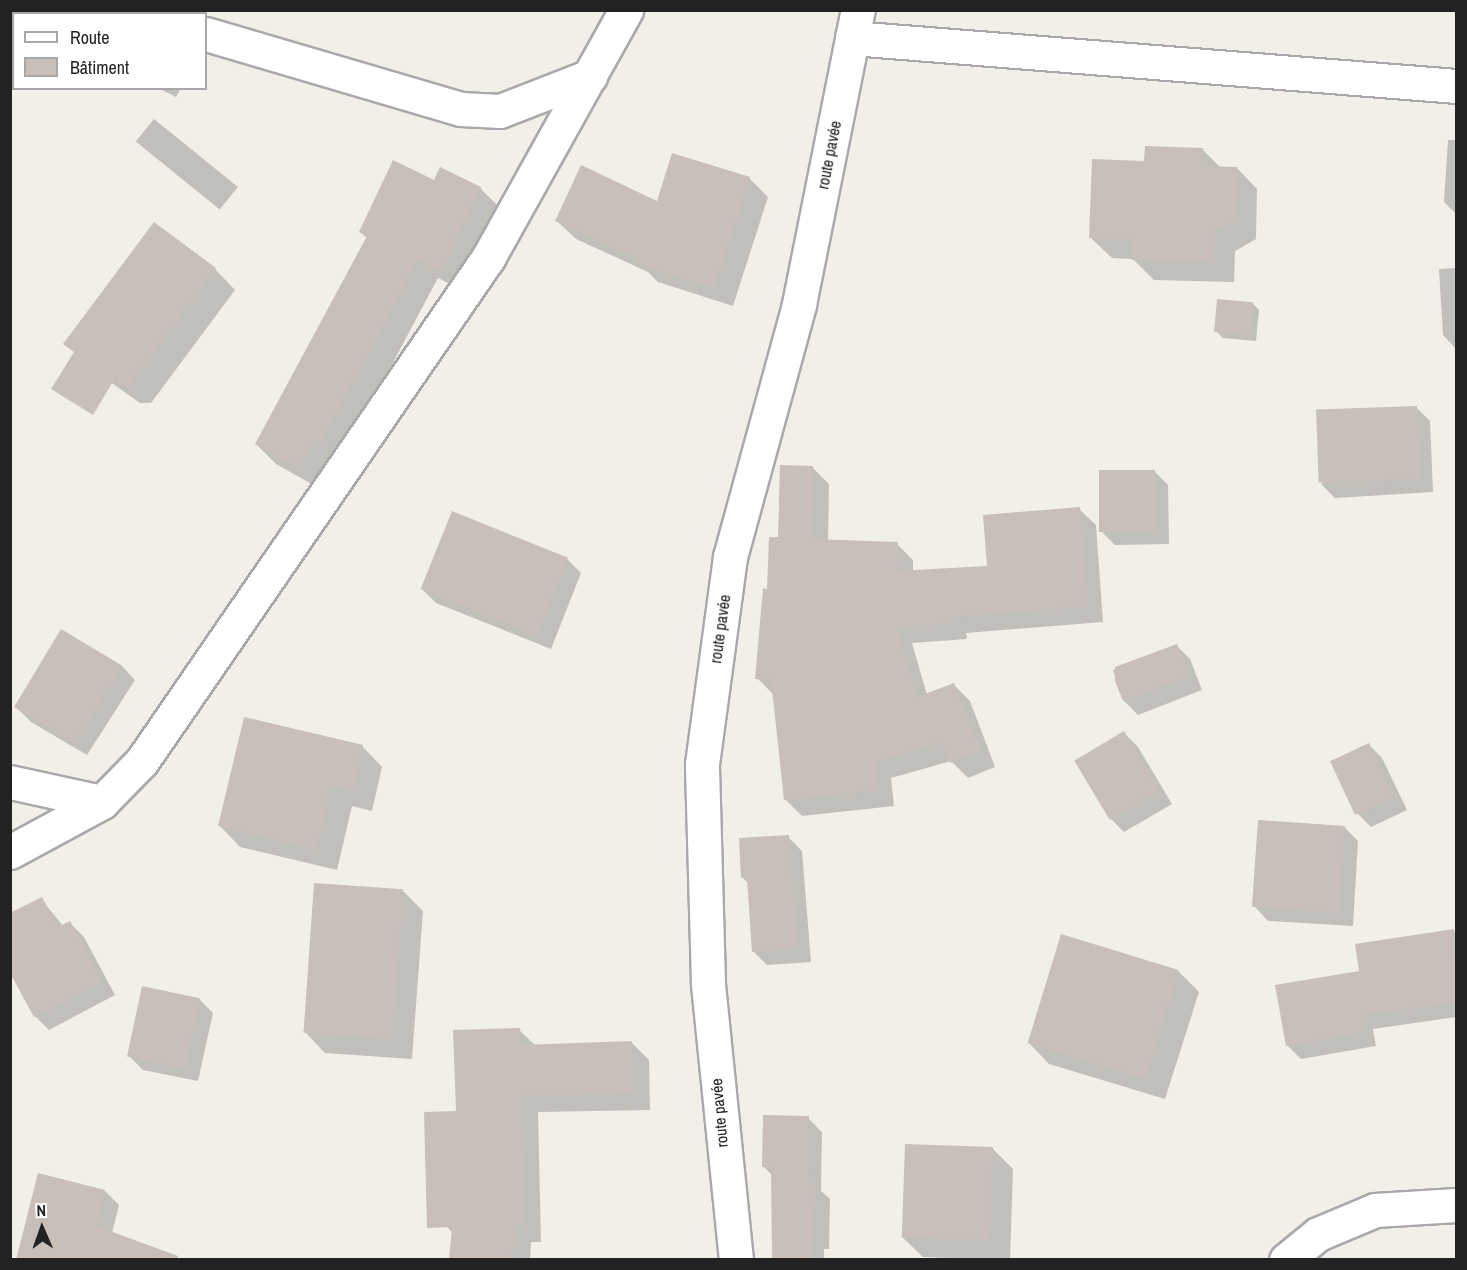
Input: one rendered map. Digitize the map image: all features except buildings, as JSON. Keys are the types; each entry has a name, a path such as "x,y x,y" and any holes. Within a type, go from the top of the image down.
{"street":[{"path":"10,852 102,802 142,761 488,258 626,10"},
{"path":"855,24 1456,86"},
{"name":"route pavée","path":"736,1260 708,982 702,764 730,557 799,304 855,24"},
{"path":"207,34 461,110 500,111 590,76"},
{"path":"10,782 102,802"},
{"path":"1286,1260 1318,1234 1375,1210 1456,1205"}]}
